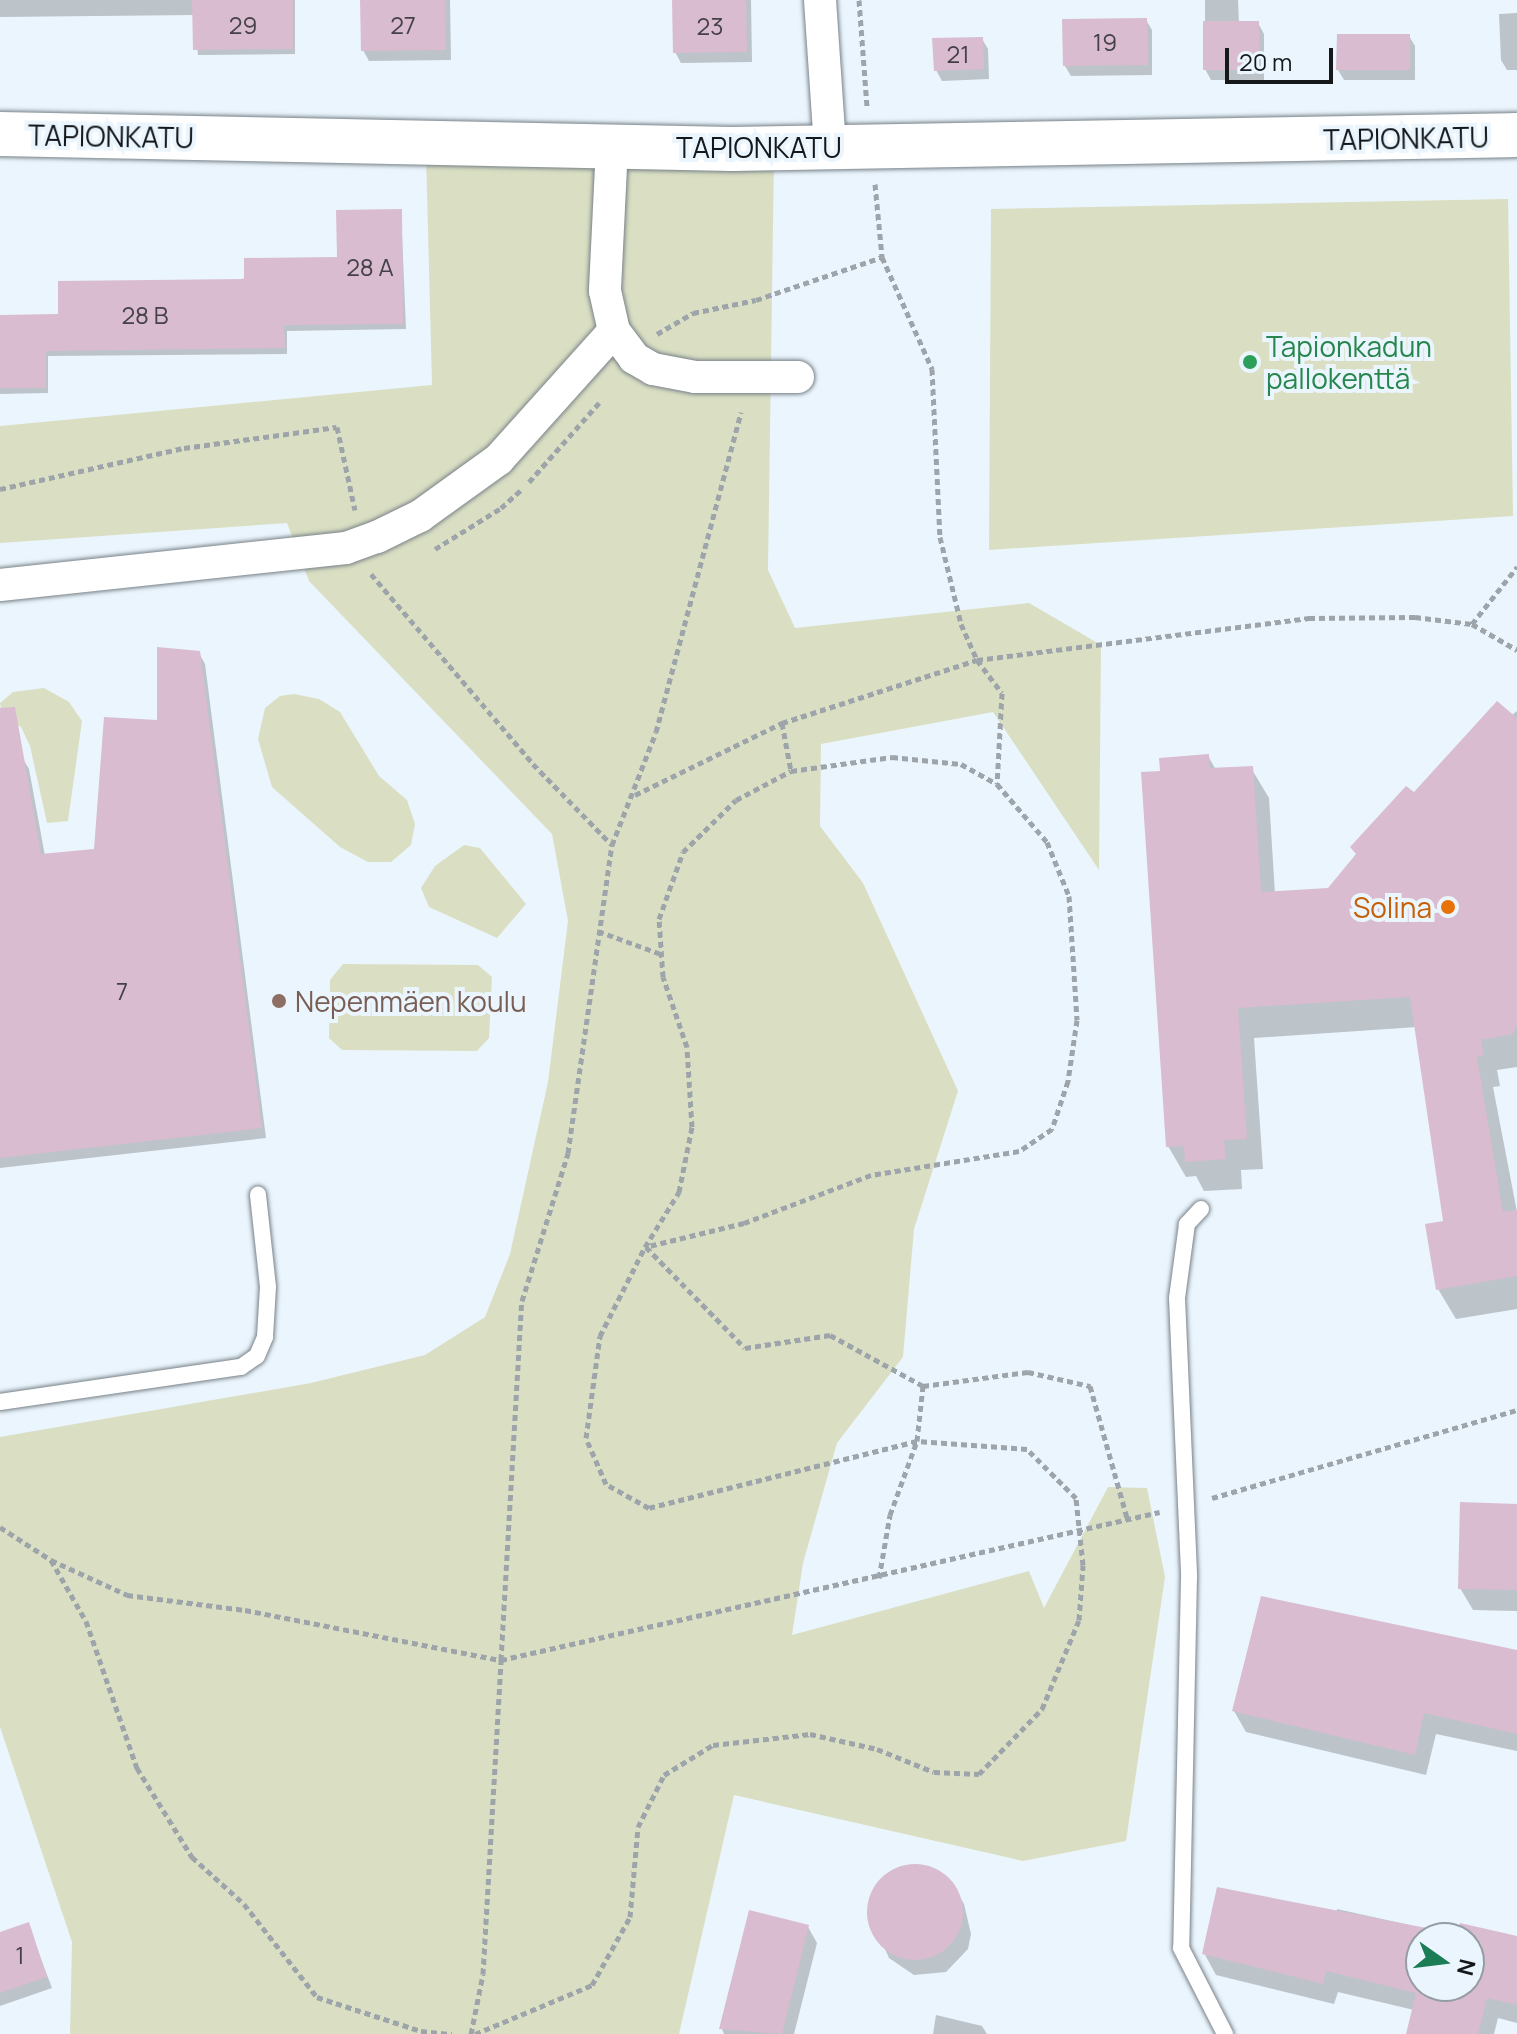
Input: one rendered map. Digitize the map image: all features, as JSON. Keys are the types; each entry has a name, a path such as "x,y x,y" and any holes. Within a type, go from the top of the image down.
{"street":[{"path":"820,0 856,124"},
{"name":"TAPIONKATU","path":"0,134 612,146 856,124 1517,135"},
{"path":"612,146 605,291 614,331 634,358 653,369 695,377 798,377"},
{"path":"0,585 366,557 499,459 614,331"}],"lane":[{"path":"0,1402 241,1367 257,1356 265,1337 268,1287 258,1195"},
{"path":"1201,1209 1187,1224 1177,1298 1187,1504 1181,1948 1225,2034"}],"path":[{"path":"859,0 856,124 882,257 932,369 940,537 961,624 977,660 1002,693 997,784"},
{"path":"473,2034 483,1974 522,1301 568,1153 612,845 634,795 684,632 749,378"},
{"path":"0,489 184,448 337,427 366,557 533,764 612,845"},
{"path":"1472,624 1517,567"},
{"path":"634,795 782,723 977,660 1309,618 1415,617 1472,624 1517,650"},
{"path":"782,723 791,771"},
{"path":"473,2034 592,1985 630,1917 638,1827 664,1775 713,1745 810,1734 877,1749 934,1772 979,1774 1042,1709 1064,1658 1079,1620 1080,1534 1076,1498 1027,1449 917,1441 649,1508 606,1484 586,1438 588,1391 600,1336 645,1247 679,1192 692,1127 687,1047 663,977 659,919 683,852 736,800 791,771 892,757 961,764 997,784 1047,842 1069,896 1077,1020 1068,1081 1052,1129 1019,1151 871,1175 744,1223 645,1247"},
{"path":"598,931 661,954"},
{"path":"645,1247 745,1348 830,1335 923,1386 1028,1372 1090,1386 1128,1521"},
{"path":"879,1578 890,1515 917,1441 923,1386"},
{"path":"0,1527 51,1560 127,1595 245,1610 501,1660 1080,1534 1517,1410"},
{"path":"51,1560 86,1621 137,1768 192,1857 244,1904 317,1997 420,2033 452,2034"}],"green space":[{"path":"426,153 774,156 768,570 795,628 1029,603 1101,645 1099,870 993,712 821,744 820,826 863,883 958,1091 914,1229 903,1357 837,1443 803,1563 792,1635 1029,1571 1044,1608 1108,1487 1147,1488 1165,1577 1126,1841 1023,1861 734,1795 679,2034 70,2034 72,1942 0,1727 0,1437 311,1383 425,1355 485,1317 510,1254 548,1082 568,921 552,834 309,581 287,523 0,543 0,426 432,385"},
{"name":"Tapionkadun pallokenttä","path":"1508,199 1513,516 989,550 991,209"},
{"path":"44,688 69,702 82,721 68,821 47,823 30,746 21,727 2,714 0,703 13,692"},
{"path":"294,694 319,699 340,712 379,776 407,800 415,824 411,845 391,862 368,862 340,847 272,787 258,739 265,708 280,696"},
{"path":"464,845 480,848 526,904 497,938 429,907 421,888 435,866"},
{"path":"343,964 478,965 492,977 489,1038 477,1051 342,1050 329,1038 330,980"}],"building":[{"path":"192,0 293,0 293,49 193,50"},
{"path":"360,0 445,0 446,50 361,51"},
{"path":"672,0 746,0 747,52 673,53"},
{"path":"1147,18 1148,65 1063,66 1062,19"},
{"path":"1203,21 1259,21 1259,70 1203,70"},
{"path":"1337,34 1410,34 1410,70 1336,70"},
{"path":"983,37 984,69 934,71 932,38"},
{"path":"402,209 403,324 284,325 285,348 46,351 46,388 0,388 0,315 58,314 58,281 244,279 244,258 337,257 336,210"},
{"path":"157,647 200,651 262,1128 0,1158 0,708 15,707 41,854 94,849 104,717 157,720"},
{"path":"1497,701 1517,718 1517,1025 1513,1034 1481,1040 1484,1055 1477,1057 1503,1212 1517,1210 1517,1276 1436,1290 1425,1224 1443,1221 1410,997 1238,1008 1247,1139 1224,1140 1226,1159 1185,1162 1184,1146 1166,1147 1141,772 1160,771 1159,758 1209,754 1210,768 1253,766 1261,892 1328,888 1356,854 1350,847 1406,786 1414,792"},
{"path":"1460,1502 1517,1504 1517,1590 1458,1589"},
{"path":"1261,1596 1517,1650 1517,1734 1424,1713 1415,1755 1232,1711"},
{"path":"915,1864 933,1868 949,1878 959,1894 963,1912 959,1930 949,1946 933,1956 915,1960 897,1956 881,1946 871,1930 867,1912 871,1894 881,1878 897,1868"},
{"path":"1217,1887 1405,1924 1405,1990 1326,1971 1323,1984 1202,1954"},
{"path":"749,1910 809,1925 782,2034 719,2029"},
{"path":"29,1922 47,1977 0,1993 0,1932"},
{"path":"1485,1929 1517,1936 1517,2005 1487,1998 1478,2034 1406,2034 1414,2002 1485,2002"}],"place":[{"name":"Tapionkadun pallokenttä","path":"1250,362"},
{"name":"Solina","path":"1448,907"},
{"name":"Nepenmäen koulu","path":"279,1001"}]}
